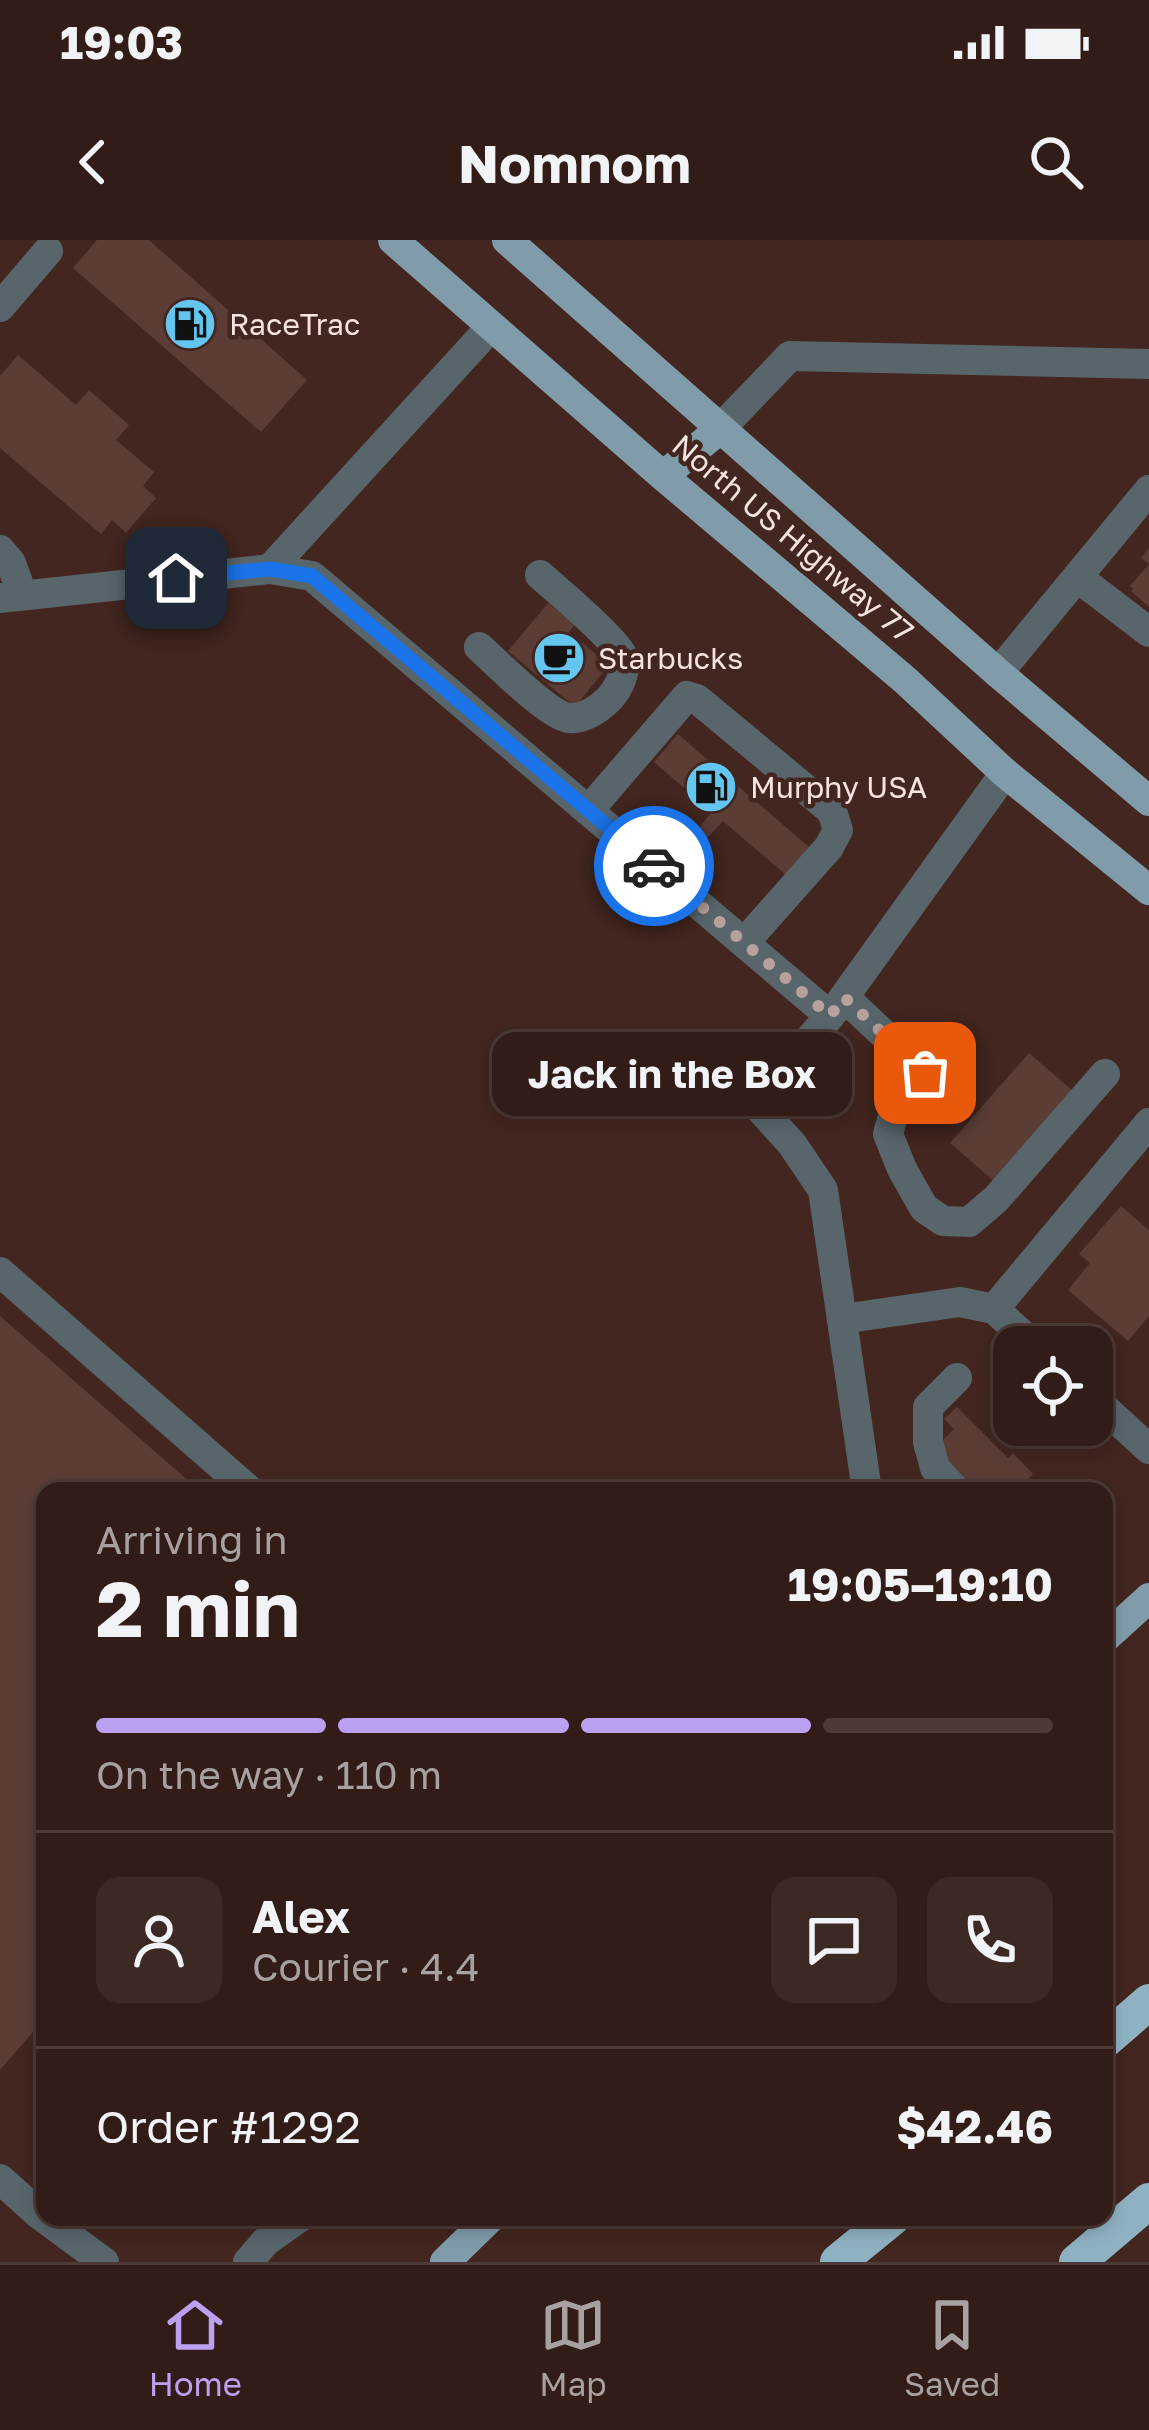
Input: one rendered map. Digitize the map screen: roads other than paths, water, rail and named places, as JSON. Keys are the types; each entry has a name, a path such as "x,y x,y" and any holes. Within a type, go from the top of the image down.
{"highway":[{"path":"1113,2033 1149,2002"},
{"path":"1077,2262 1149,2201"},
{"path":"838,2262 881,2226"}],"main road":[{"name":"North US Highway 77","path":"393,240 905,680 1005,773 1149,890"},
{"name":"North US Highway 77","path":"507,240 1149,802"},
{"path":"663,476 720,429"},
{"path":"1113,1632 1149,1598"},
{"path":"445,2262 482,2226"}],"lane":[{"path":"0,307 47,251"},
{"path":"270,569 491,326"},
{"path":"720,429 790,356 1149,364"},
{"path":"998,673 1149,490"},
{"path":"0,550 11,562 11,596 270,569 312,576 744,944 925,1073 896,1105 888,1134 924,1208 943,1221 969,1222 996,1199 1105,1074"},
{"path":"479,647 552,711 570,719 593,713 612,696 623,676 622,656 541,575"},
{"path":"1077,577 1149,632"},
{"path":"588,811 687,696 697,699 832,811 838,830 830,847 744,944"},
{"path":"866,1482 824,1190 754,1102 837,1006 1005,773"},
{"path":"994,1309 1149,1123"},
{"path":"0,1272 240,1482"},
{"path":"842,1318 961,1302 994,1309 1013,1326"},
{"path":"948,1482 935,1468 928,1442 928,1408 957,1378"},
{"path":"1113,1416 1149,1449"},
{"path":"0,2180 36,2212"},
{"path":"55,2226 104,2262"},
{"path":"248,2262 287,2226"}],"place":[{"name":"RaceTrac","path":"190,324"},
{"name":"Starbucks","path":"559,658"},
{"name":"Murphy USA","path":"711,787"},
{"name":"Jack in the Box","path":"925,1073"}]}
